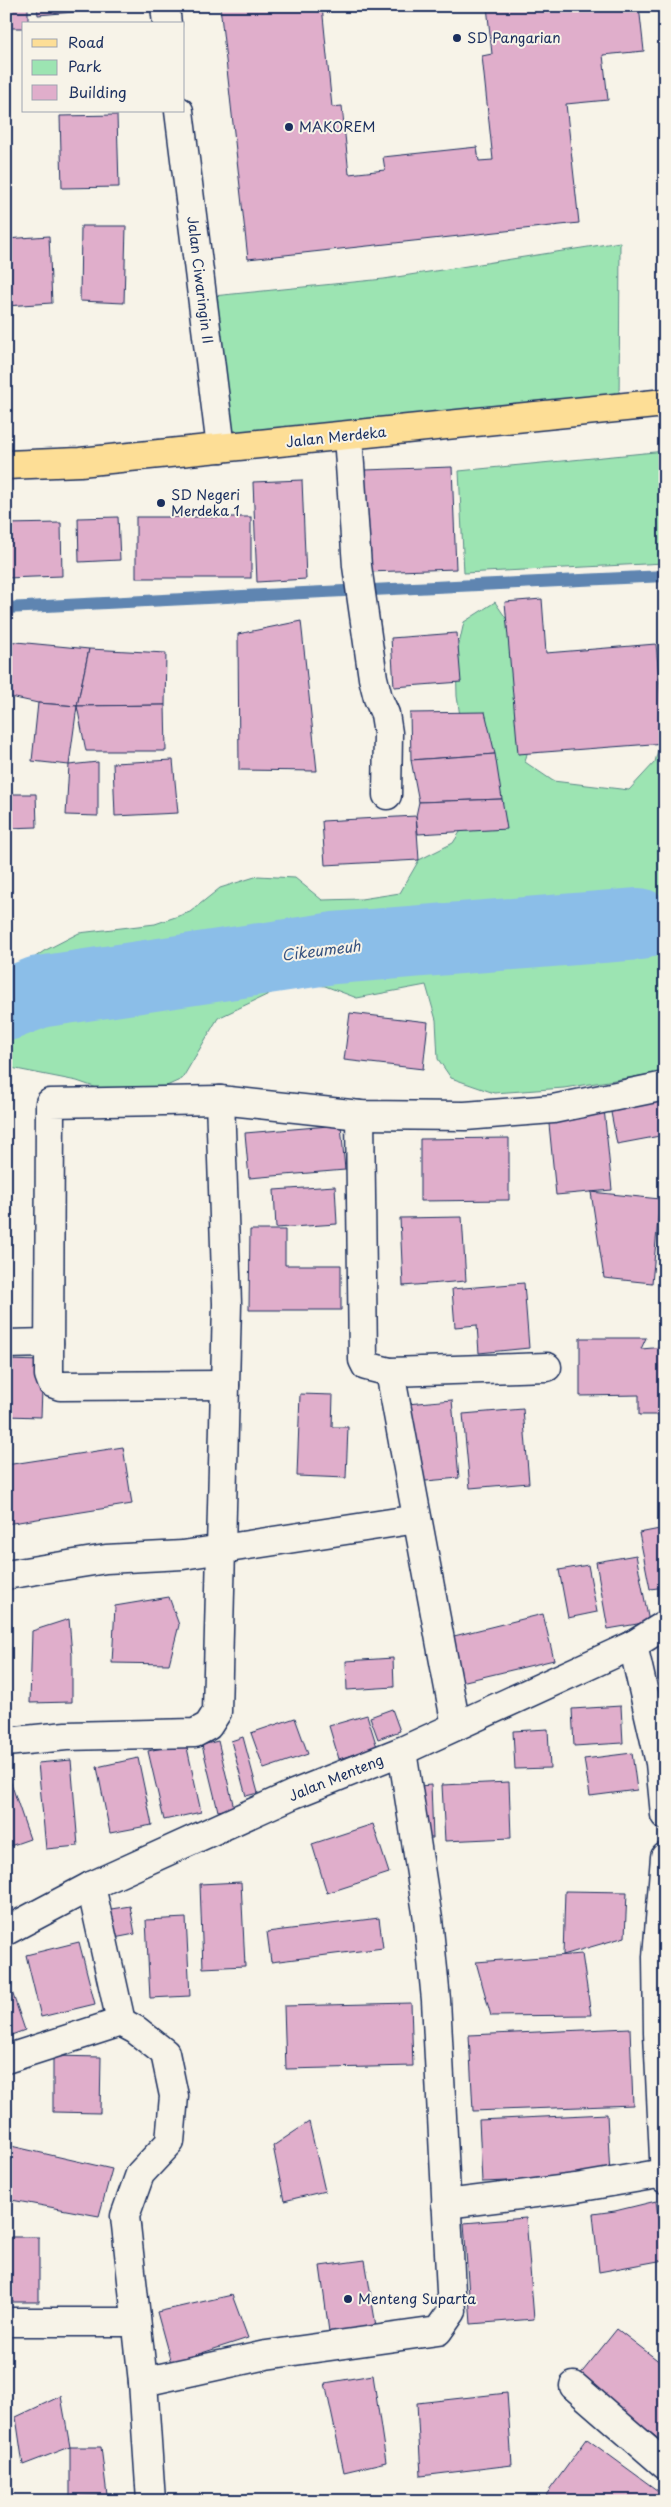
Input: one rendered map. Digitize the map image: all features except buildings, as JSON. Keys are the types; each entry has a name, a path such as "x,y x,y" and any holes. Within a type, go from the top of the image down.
{"main road":[{"name":"Jalan Merdeka","path":"6,465 80,462 665,403"}],"street":[{"path":"165,6 167,22"},
{"name":"Jalan Ciwaringin II","path":"179,112 221,448"},
{"path":"348,436 357,566 373,678 378,698 385,714 388,733 388,795"},
{"path":"225,1385 60,1386 52,1383 48,1375 50,1103 220,1100 360,1115 465,1116 553,1109 665,1086"},
{"path":"6,1742 66,1736 195,1733 208,1726 217,1712 219,1550 227,1304 220,1100"},
{"path":"360,1115 363,1360 366,1366 390,1372 547,1367"},
{"path":"6,1344 49,1343"},
{"path":"390,1372 456,1726"},
{"path":"6,1575 106,1559 183,1555 417,1520"},
{"name":"Jalan Menteng","path":"6,1931 91,1886 294,1794 402,1751 634,1645 665,1625"},
{"path":"634,1645 660,1763 665,1815"},
{"path":"143,2382 266,2355 438,2331 452,2311 434,1982 428,1919 402,1751"},
{"path":"446,2204 664,2176 657,1957 665,1857"},
{"path":"91,1886 121,2022"},
{"path":"6,2059 121,2022 136,2030 164,2053 174,2096 170,2142 140,2174 125,2216 143,2382 151,2501"},
{"path":"6,2322 136,2322"},
{"path":"574,2386 665,2465"}],"green space":[{"path":"620,242 619,408 221,448 203,297 384,279"},
{"path":"665,451 665,563 464,573 459,471"},
{"path":"495,602 514,630 533,729 525,762 553,781 629,790 655,762 665,722 665,1072 564,1088 494,1093 451,1078 438,1059 436,1020 426,985 357,998 325,986 292,983 218,1018 182,1079 149,1094 126,1098 77,1081 6,1067 6,977 44,951 79,933 155,924 190,912 220,888 258,876 295,878 322,900 361,899 400,893 419,860 453,843 474,810 457,696 456,658 464,622"}],"waterway":[{"path":"372,590 665,576"},
{"path":"6,608 344,591"},
{"name":"Cikeumeuh","path":"6,1005 39,992 334,948 639,924"}],"place":[{"name":"SD Pangarian","path":"457,38"},
{"name":"MAKOREM","path":"289,127"},
{"name":"SD Negeri Merdeka 1","path":"161,503"},
{"name":"Menteng Suparta","path":"348,2299"}]}
